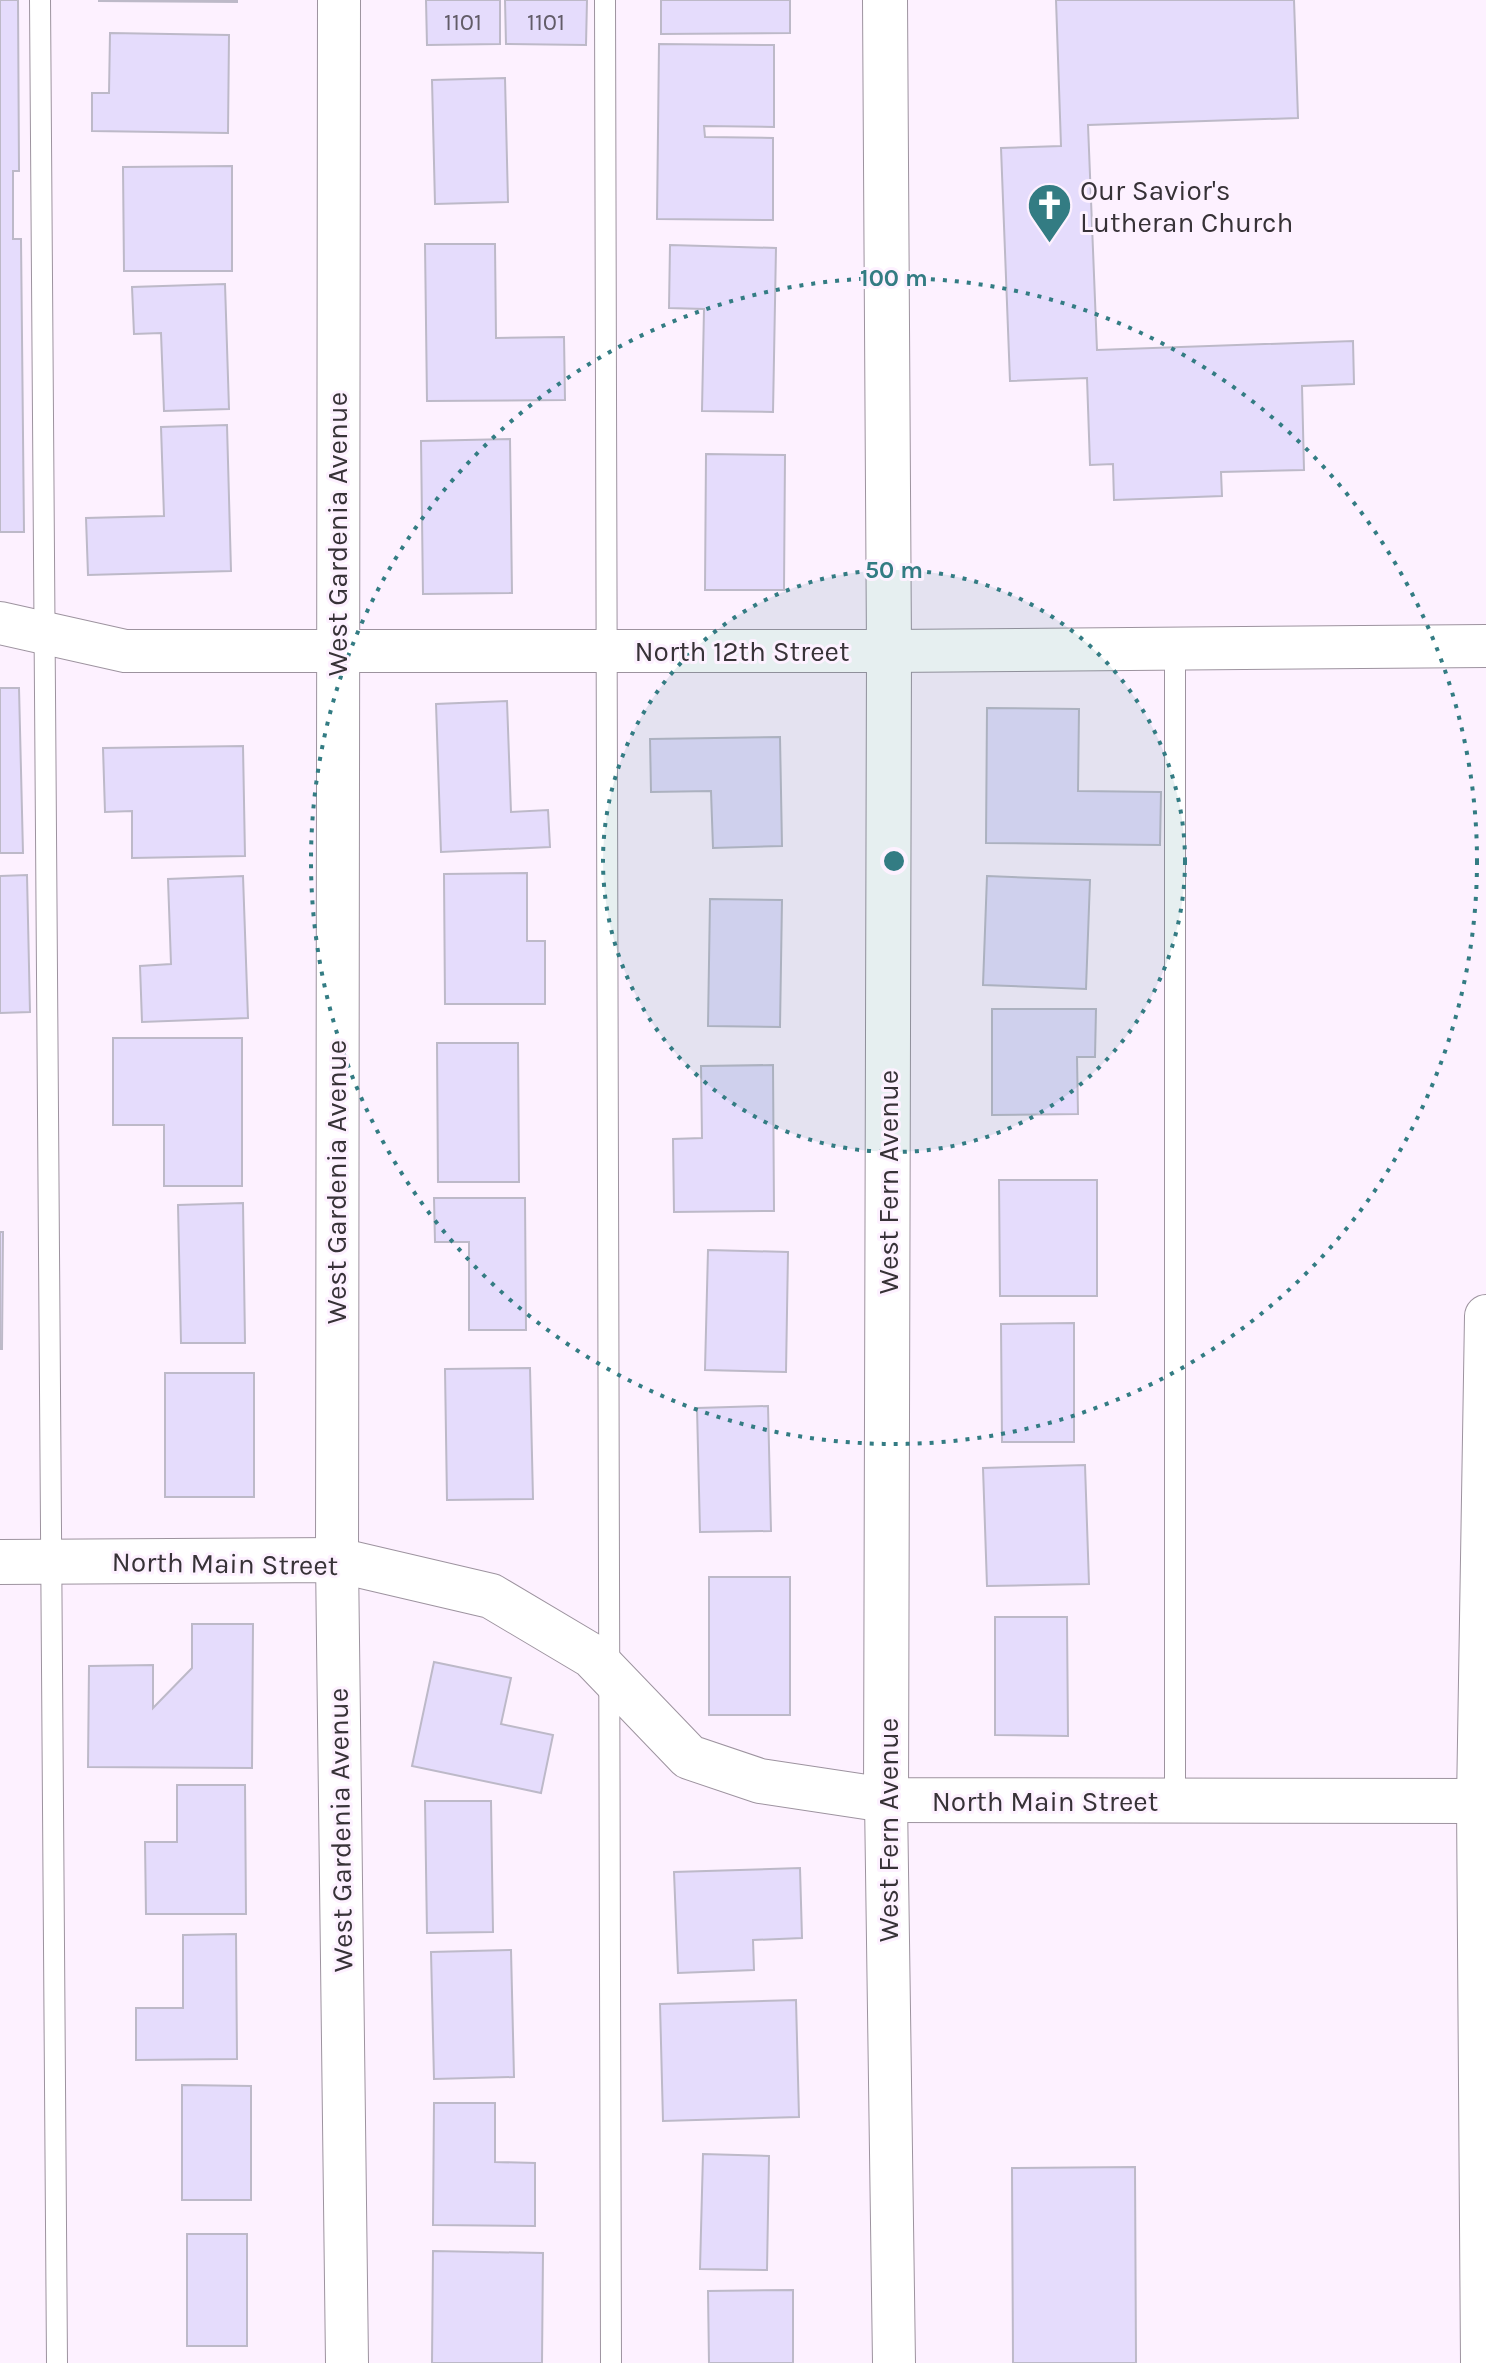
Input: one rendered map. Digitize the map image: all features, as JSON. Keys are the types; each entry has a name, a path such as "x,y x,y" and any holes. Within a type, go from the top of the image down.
{"street":[{"name":"West Gardenia Avenue","path":"339,0 337,1560 347,2363"},
{"name":"West Fern Avenue","path":"885,0 889,651 886,1800 894,2363"},
{"name":"North 12th Street","path":"0,623 125,651 889,651 1486,646"},
{"path":"1482,2363 1486,1316"},
{"name":"North Main Street","path":"0,1562 337,1560 491,1596 592,1656 689,1757 760,1781 886,1800 1482,1802"}],"lane":[{"path":"40,0 57,2363"},
{"path":"605,0 604,652 611,2363"},
{"path":"1175,648 1175,1801"}],"building":[{"path":"0,0 18,0 19,171 13,171 13,239 21,239 24,532 0,532"},
{"path":"237,0 237,2 99,1"},
{"path":"426,0 500,0 500,44 427,45"},
{"path":"505,0 587,0 586,45 506,44"},
{"path":"661,0 790,0 790,33 661,34"},
{"name":"Our Savior's Lutheran Church","path":"1056,0 1294,0 1298,118 1088,125 1097,350 1353,341 1354,384 1302,386 1304,470 1221,472 1222,496 1114,500 1113,464 1090,465 1087,378 1010,381 1001,148 1061,146"},
{"path":"110,33 229,35 228,133 92,131 92,93 109,93"},
{"path":"659,44 774,45 774,127 704,126 705,137 773,138 773,220 657,219"},
{"path":"505,78 508,202 435,204 432,80"},
{"path":"232,166 232,271 124,271 123,167"},
{"path":"425,244 495,244 496,338 564,337 565,400 427,401"},
{"path":"670,245 776,248 773,412 702,411 704,309 669,308"},
{"path":"225,284 229,409 164,411 161,333 134,334 132,287"},
{"path":"227,425 231,571 88,575 86,518 164,516 161,427"},
{"path":"510,439 512,593 423,594 421,441"},
{"path":"706,454 785,455 784,590 705,590"},
{"path":"0,688 19,688 23,853 0,853"},
{"path":"507,701 511,812 548,810 550,847 441,852 436,704"},
{"path":"987,708 1079,709 1078,791 1161,792 1160,845 986,843"},
{"path":"780,737 782,846 713,848 711,791 651,792 650,739"},
{"path":"243,746 245,856 132,858 132,811 105,812 103,748"},
{"path":"527,873 527,941 545,941 545,1004 445,1004 444,874"},
{"path":"27,875 30,1012 0,1013 0,876"},
{"path":"243,876 248,1018 142,1022 140,966 171,964 168,879"},
{"path":"987,876 1090,880 1086,989 983,985"},
{"path":"710,899 782,900 780,1027 708,1026"},
{"path":"992,1009 1096,1009 1095,1057 1077,1057 1078,1114 992,1115"},
{"path":"113,1038 242,1038 242,1186 164,1186 164,1125 113,1125"},
{"path":"437,1043 518,1043 519,1182 438,1182"},
{"path":"773,1065 774,1211 674,1212 673,1139 702,1138 701,1066"},
{"path":"999,1180 1097,1180 1097,1296 1000,1296"},
{"path":"434,1198 525,1198 526,1330 469,1330 469,1242 435,1242"},
{"path":"243,1203 245,1343 181,1343 178,1205"},
{"path":"0,1232 3,1232 2,1349 0,1349"},
{"path":"708,1250 788,1252 786,1372 705,1370"},
{"path":"1074,1323 1074,1442 1002,1442 1001,1324"},
{"path":"530,1368 533,1499 447,1500 445,1369"},
{"path":"165,1373 254,1373 254,1497 165,1497"},
{"path":"768,1406 771,1531 700,1532 697,1408"},
{"path":"1085,1465 1089,1584 987,1586 983,1468"},
{"path":"709,1577 790,1577 790,1715 709,1715"},
{"path":"995,1617 1067,1617 1068,1736 995,1735"},
{"path":"192,1624 253,1624 252,1768 88,1767 89,1666 153,1665 153,1708 192,1668"},
{"path":"434,1662 511,1678 501,1724 553,1735 541,1793 412,1766"},
{"path":"177,1785 245,1785 246,1914 146,1914 145,1842 177,1842"},
{"path":"425,1801 491,1801 493,1932 427,1933"},
{"path":"800,1868 802,1938 753,1940 754,1970 678,1973 674,1872"},
{"path":"236,1934 237,2059 136,2060 136,2008 183,2008 183,1935"},
{"path":"511,1950 514,2077 434,2079 431,1952"},
{"path":"796,2000 799,2117 663,2121 660,2004"},
{"path":"182,2085 251,2086 251,2200 182,2200"},
{"path":"434,2103 495,2103 495,2162 535,2163 535,2226 433,2225"},
{"path":"703,2154 769,2156 767,2270 700,2269"},
{"path":"1135,2167 1136,2363 1013,2363 1012,2168"},
{"path":"187,2234 247,2234 247,2346 187,2346"},
{"path":"433,2251 543,2253 542,2363 432,2363"},
{"path":"793,2290 793,2363 709,2363 708,2291"}],"place":[{"name":"Our Savior's Lutheran Church","path":"1049,245"}]}
